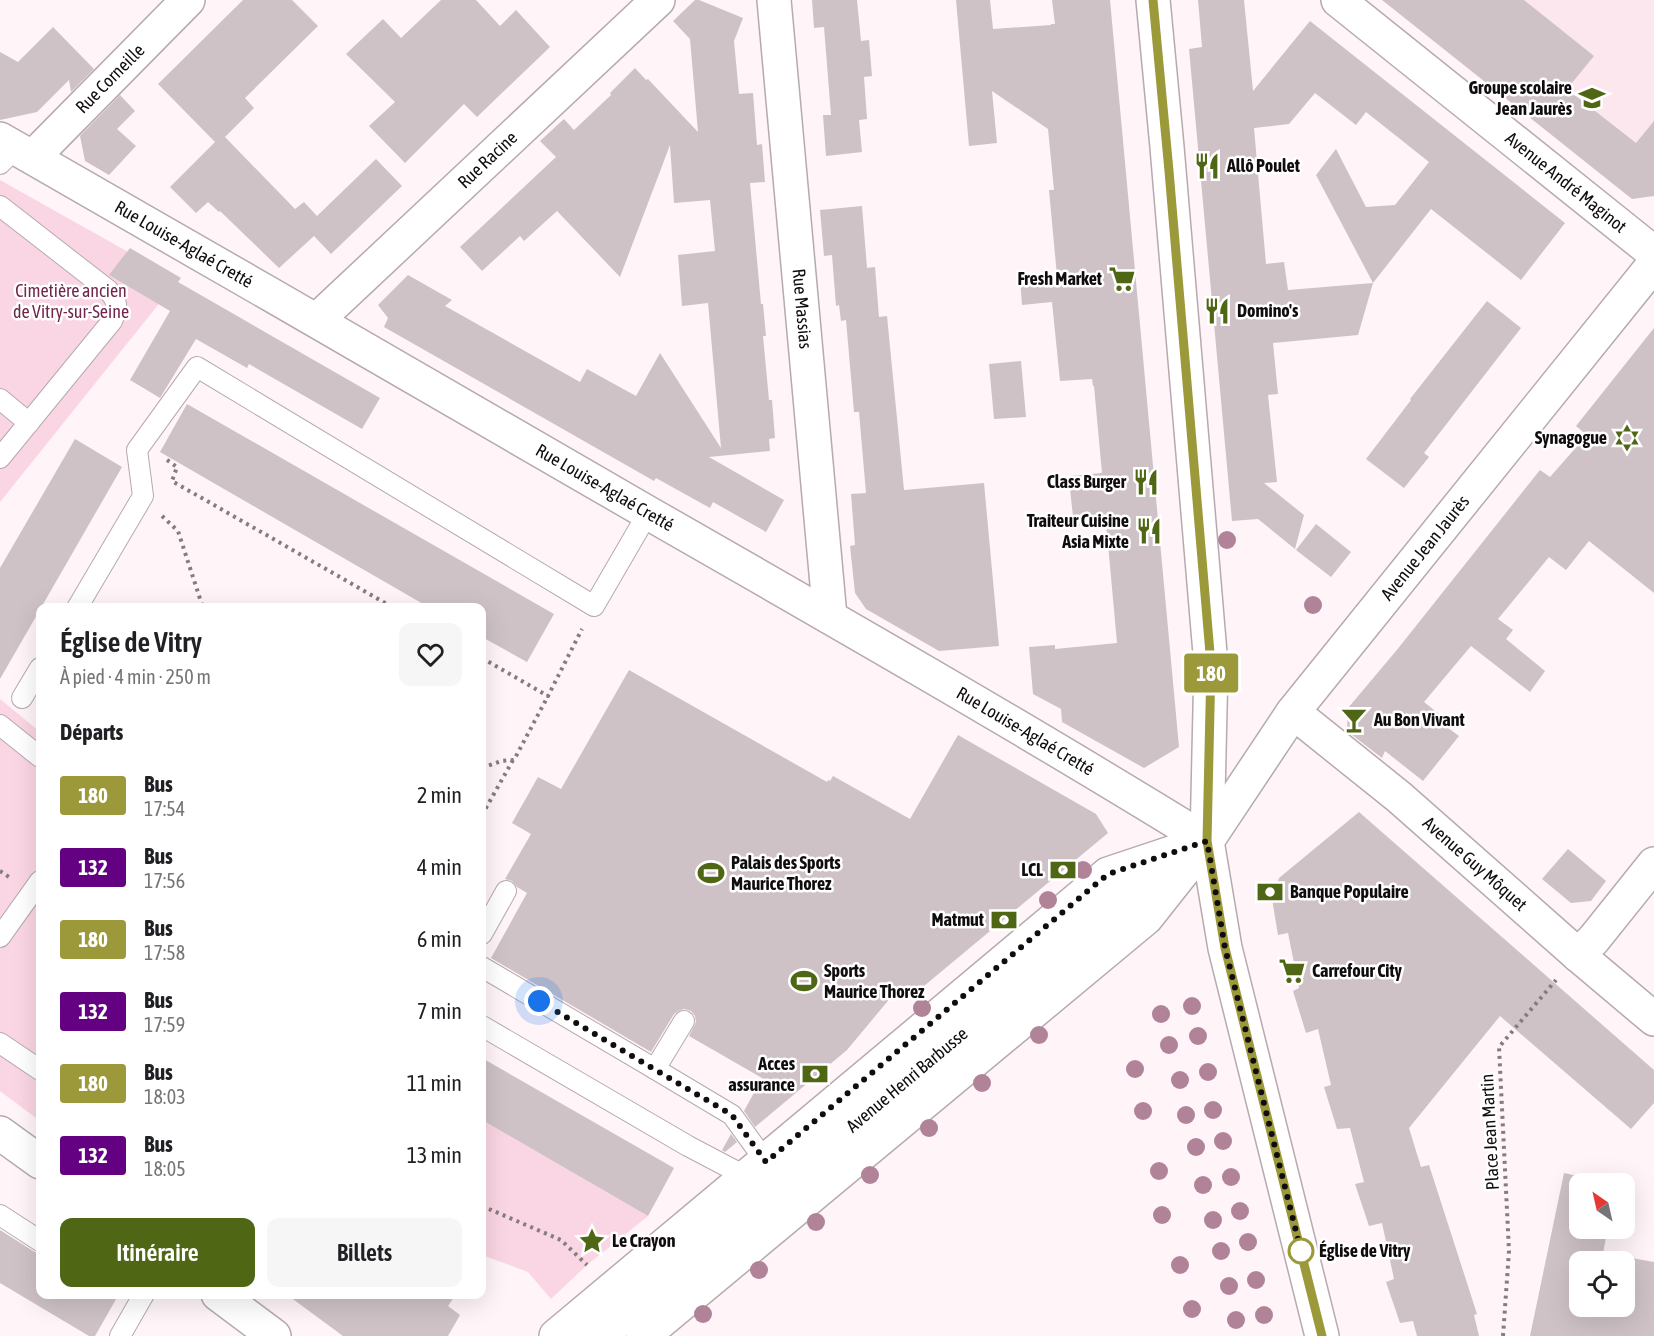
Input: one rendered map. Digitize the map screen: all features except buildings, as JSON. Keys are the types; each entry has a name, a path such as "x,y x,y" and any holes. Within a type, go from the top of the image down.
{"street":[{"name":"Rue Corneille","path":"12,152 188,0"},
{"name":"Rue Racine","path":"317,320 658,0"},
{"name":"Rue Massias","path":"774,0 830,617"},
{"path":"1153,0 1211,665 1207,841 1225,948 1322,1336"},
{"name":"Avenue André Maginot","path":"1338,0 1654,253"},
{"name":"Rue Louise-Aglaé Cretté","path":"12,152 317,320 830,617 1207,841"},
{"name":"Avenue Jean Jaurès","path":"1207,841 1293,712 1654,264"},
{"name":"Avenue Guy Môquet","path":"1293,712 1399,797 1654,1019"},
{"name":"Avenue Henri Barbusse","path":"556,1336 1108,874 1207,841"},
{"name":"Avenue Henri Barbusse","path":"602,1333 1128,897 1207,841"},
{"name":"Avenue Henri Barbusse","path":"643,1336 1146,918 1207,841"},
{"path":"1578,955 1594,939 1654,864"},
{"path":"0,1133 36,1159"},
{"path":"225,1299 273,1336"}],"lane":[{"path":"0,206 108,290 117,305 112,321 0,458"},
{"path":"79,603 142,496 137,450 198,367 594,606 648,513"},
{"path":"0,399 29,423"},
{"path":"22,698 36,675"},
{"path":"0,725 36,754"},
{"path":"0,937 36,888"},
{"path":"486,927 506,891"},
{"path":"486,969 732,1115 757,1169"},
{"path":"655,1069 684,1021"},
{"path":"486,1028 688,1146 757,1169"},
{"path":"0,1042 36,1068"},
{"path":"0,1215 36,1238"},
{"path":"120,1336 135,1299"}],"path":[{"path":"141,444 177,467 172,481 387,603"},
{"path":"142,496 178,531 201,603"},
{"path":"486,808 514,760 594,606"},
{"path":"486,660 548,696"},
{"path":"486,767 501,761 514,760"},
{"name":"Place Jean Martin","path":"1503,1336 1509,1251 1499,1047 1578,955"},
{"path":"486,1208 561,1240 592,1271"}],"shaded area":[{"name":"Groupe scolaire Jean Jaurès","path":"1406,0 1654,0 1654,197"}],"green space":[{"name":"Cimetière ancien de Vitry-sur-Seine","path":"0,180 178,280 0,502"},
{"path":"0,699 36,729 36,1118 0,1091"},
{"path":"486,1122 648,1216 587,1265 551,1299 528,1272 486,1256"}],"bus line":[{"name":"180","path":"1153,0 1211,665 1207,841 1225,948 1322,1336"}],"place":[{"name":"Groupe scolaire Jean Jaurès","path":"1592,98"},
{"name":"Allô Poulet","path":"1207,166"},
{"name":"Fresh Market","path":"1122,279"},
{"name":"Domino's","path":"1217,311"},
{"name":"Synagogue","path":"1627,438"},
{"name":"Class Burger","path":"1146,482"},
{"name":"Traiteur Cuisine Asia Mixte","path":"1149,531"},
{"name":"Au Bon Vivant","path":"1354,720"},
{"name":"LCL","path":"1063,870"},
{"name":"Palais des Sports Maurice Thorez","path":"711,873"},
{"name":"Banque Populaire","path":"1270,892"},
{"name":"Matmut","path":"1004,920"},
{"name":"Carrefour City","path":"1292,971"},
{"name":"Sports Maurice Thorez","path":"804,981"},
{"name":"Acces assurance","path":"815,1074"},
{"name":"Le Crayon","path":"592,1241"},
{"name":"Église de Vitry","path":"1301,1251"}],"route":[{"path":"539,1001 732,1115 766,1162 1108,874 1207,841 1225,948 1301,1251"}]}
